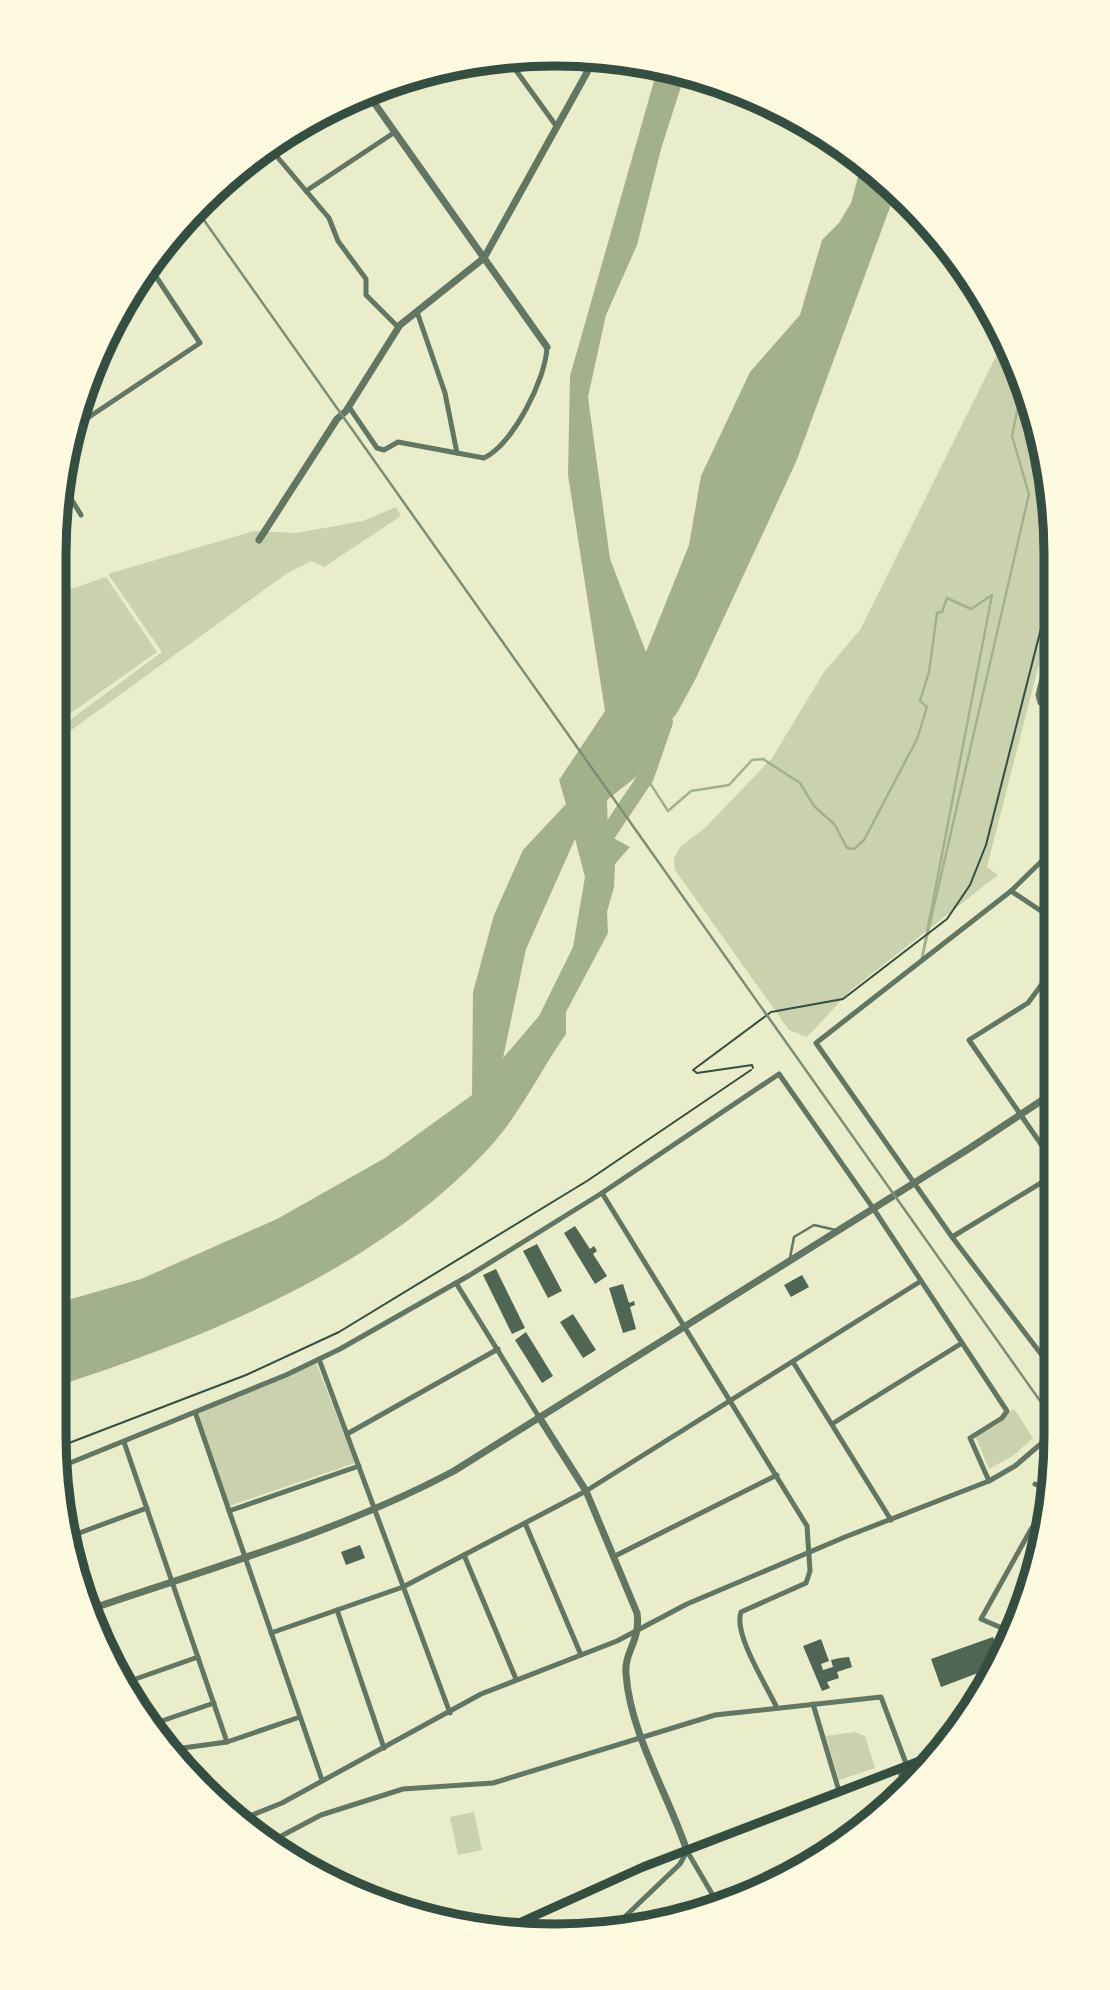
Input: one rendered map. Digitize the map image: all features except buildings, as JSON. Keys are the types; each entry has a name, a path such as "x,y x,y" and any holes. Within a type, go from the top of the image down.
{"main road":[{"path":"521,1922 600,1885 917,1762"}],"street":[{"path":"259,540 337,419 349,407 398,327 484,258 589,68"},
{"path":"515,69 556,127"},
{"path":"349,407 377,448 384,450 398,442 484,458 506,437 529,405 547,347 375,101"},
{"path":"306,191 395,132"},
{"path":"276,155 329,218 338,241 366,279 366,295 398,327"},
{"path":"86,419 200,343 155,275"},
{"path":"417,312 445,393 457,453"},
{"path":"70,498 81,515"},
{"path":"1044,671 1038,695 1040,703 1044,704"},
{"path":"1044,859 1011,891 816,1043 952,1237 1044,1358"},
{"path":"1011,891 1044,913"},
{"path":"1044,981 1028,1003 969,1040 1044,1149"},
{"path":"68,1464 319,1359 456,1283 602,1193 779,1074 873,1208 1007,1411 1002,1418 970,1438 989,1481"},
{"path":"98,1607 376,1510 454,1471 1044,1100"},
{"path":"952,1237 1044,1181"},
{"path":"602,1193 804,1518 810,1554 810,1571 804,1586 747,1609 739,1617 739,1625 749,1651 777,1708"},
{"path":"271,1633 404,1587 586,1491 921,1281"},
{"path":"456,1283 586,1491 637,1613 639,1628 626,1662 625,1673 640,1739 669,1800 687,1851 714,1897"},
{"path":"832,1423 962,1343"},
{"path":"347,1434 498,1349"},
{"path":"319,1359 450,1713"},
{"path":"793,1362 891,1520"},
{"path":"195,1412 322,1780"},
{"path":"124,1442 227,1742"},
{"path":"249,1816 282,1802 481,1694 581,1655 687,1604 989,1481 1016,1466 1044,1442"},
{"path":"229,1511 359,1466"},
{"path":"613,1556 777,1475"},
{"path":"1035,1485 1040,1487"},
{"path":"77,1534 147,1508"},
{"path":"525,1523 581,1655"},
{"path":"1003,1629 981,1619 1035,1523"},
{"path":"1030,1531 1033,1534"},
{"path":"464,1555 516,1679"},
{"path":"337,1610 384,1748"},
{"path":"133,1680 198,1657"},
{"path":"279,1837 321,1815 402,1789 493,1783 715,1716 881,1697 904,1776"},
{"path":"160,1722 214,1703"},
{"path":"813,1704 840,1793"},
{"path":"181,1748 227,1742 300,1717"},
{"path":"626,1918 680,1864 687,1851"}],"lane":[{"path":"789,1261 794,1237 814,1225 839,1230"}],"path":[{"path":"67,1444 246,1375 332,1336 587,1181 752,1069 752,1065 697,1073 693,1070 771,1012 843,999 947,919 970,885 993,818 1044,617"}],"shaded area":[{"path":"655,77 682,83 661,149 637,245 606,315 588,397 610,559 646,652 689,545 701,476 750,372 800,315 822,240 839,223 851,203 859,173 892,202 796,462 695,680 677,713 662,731 655,751 636,777 607,800 608,835 630,847 615,864 614,887 607,912 608,933 566,1012 566,1034 510,1122 488,1149 444,1192 395,1230 343,1264 230,1321 171,1346 66,1383 66,1301 141,1279 277,1219 385,1158 472,1095 473,992 494,915 523,850 566,804 559,780 605,711 568,475 570,376","holes":["575,839 585,877 573,947 539,1016 503,1058 526,949"]},
{"path":"998,351 1018,398 1027,429 1039,491 1044,555 1044,644 987,867 998,875 851,990 807,1037 789,1030 675,870 674,858 680,847 706,827 772,758 824,672 860,630"},
{"path":"396,507 401,516 324,567 311,561 286,574 66,734 66,723 162,652 108,574 254,531 296,533 363,521"},
{"path":"106,577 157,652 66,716 66,591"},
{"path":"316,1362 355,1463 229,1506 197,1414"},
{"path":"1014,1409 1033,1438 1014,1455 989,1469 975,1435"},
{"path":"855,1732 865,1736 875,1768 839,1780 826,1736"},
{"path":"474,1812 482,1850 458,1855 450,1817"}],"waterway":[{"path":"922,958 1029,494 1012,436 1019,402"},
{"path":"646,777 668,811 691,791 729,785 752,760 763,759 800,783 814,806 835,825 847,848 854,849 864,840 917,739 927,707 920,701 929,672 937,613 942,612 947,598 971,609 992,595 922,958"},
{"path":"604,856 607,835 646,777 665,722"}],"railway":[{"path":"202,218 1044,1406"}]}
